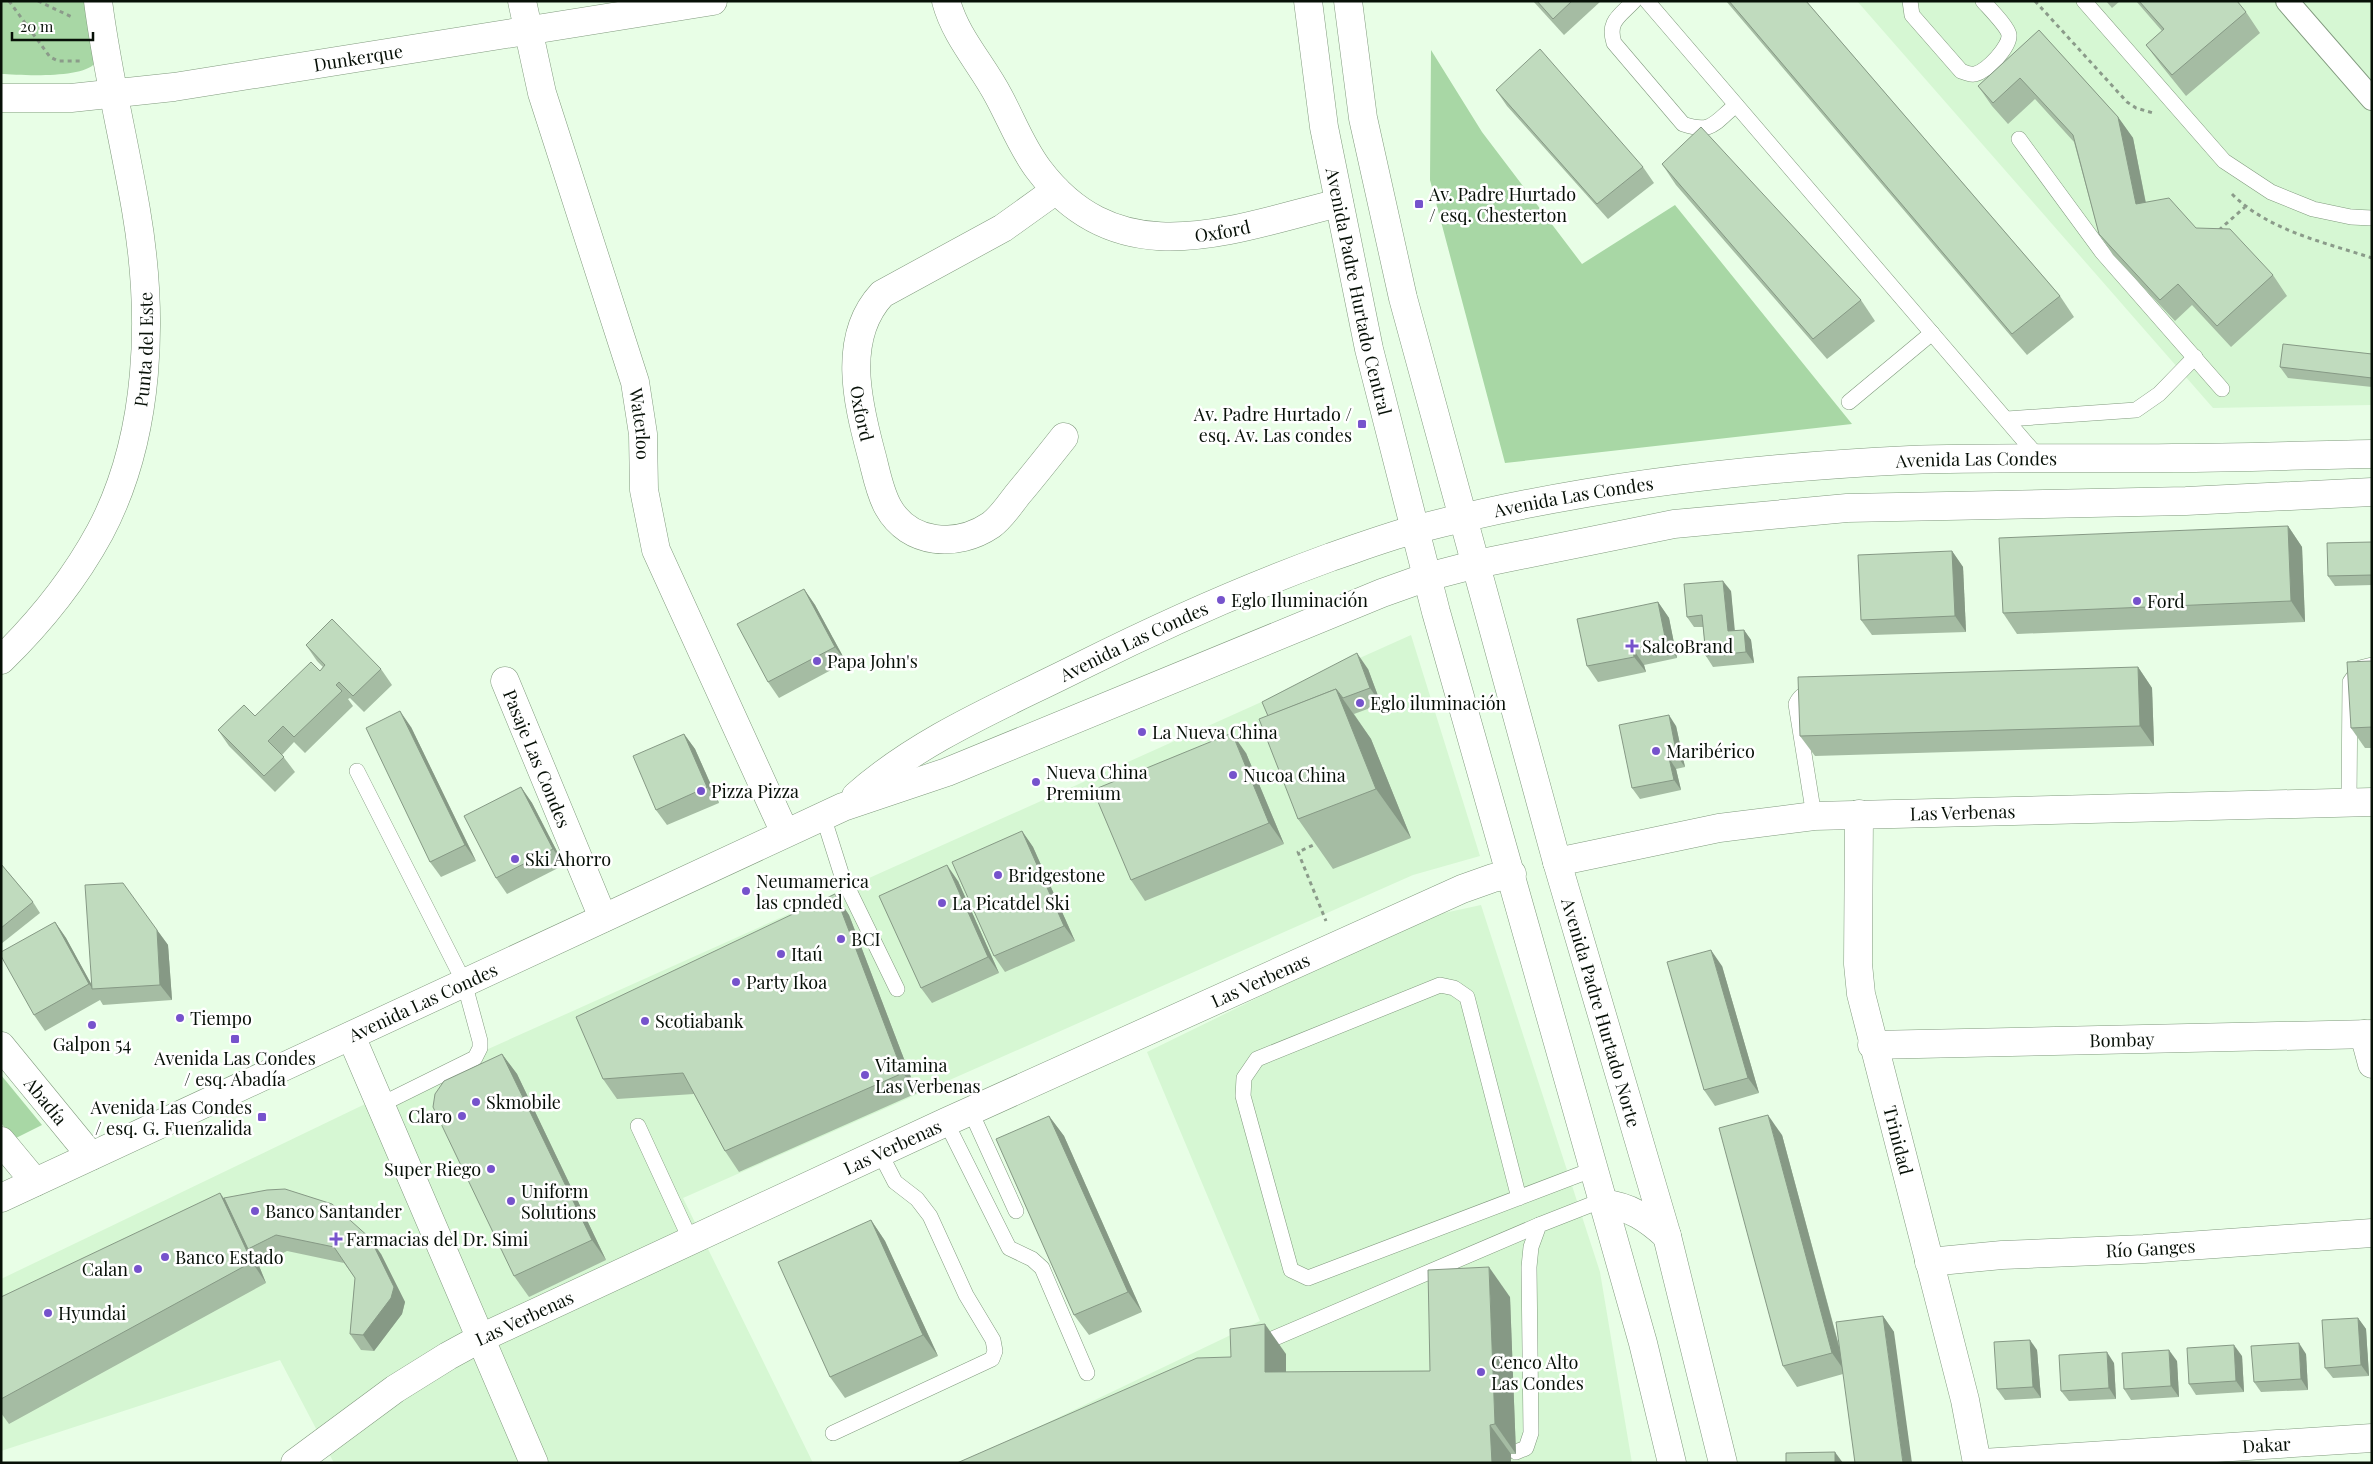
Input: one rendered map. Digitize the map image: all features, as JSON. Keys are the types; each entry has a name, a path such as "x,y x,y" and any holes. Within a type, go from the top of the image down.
{"street":[{"name":"Punta del Este","path":"1,660 29,632 57,598 100,531 115,499 135,430 145,357 143,260 136,210 106,62 98,1"},
{"name":"Waterloo","path":"522,1 542,93 635,382 643,434 644,490 656,550 785,834"},
{"name":"Dunkerque","path":"1,98 71,98 112,95 240,78 713,1"},
{"name":"Oxford","path":"946,1 962,41 998,95 1030,156 1056,190 1081,211 1099,221 1123,230 1175,238 1212,234 1339,203"},
{"name":"Avenida Padre Hurtado Central","path":"1308,1 1324,127 1339,203 1369,348 1427,577"},
{"path":"1348,1 1363,118 1376,183 1403,298 1477,564"},
{"path":"2287,1 2372,99"},
{"name":"Oxford","path":"1056,190 1003,228 882,294 871,305 860,328 856,380 863,425 883,496 898,520 909,529 928,537 953,541 967,537 992,524 1064,437"},
{"name":"Avenida Las Condes","path":"833,811 893,766 929,744 1124,645 1268,580 1415,529 1517,505 1713,476 1910,460 2372,454"},
{"name":"Avenida Las Condes","path":"1,1198 833,811 946,772 1382,593 1427,577 1477,564 1674,524 1847,508 2186,501 2372,492"},
{"name":"Avenida Padre Hurtado Norte","path":"1477,564 1557,862 1667,1236 1723,1463"},
{"path":"1427,577 1652,1377 1672,1463"},
{"name":"Pasaje Las Condes","path":"505,682 603,918"},
{"name":"Las Verbenas","path":"1557,862 1720,828 1814,816 2361,802"},
{"name":"Trinidad","path":"1858,814 1858,964 1861,994 1872,1045 1965,1400 1977,1463"},
{"name":"Las Verbenas","path":"295,1463 395,1389 481,1338 958,1117 1462,889 1493,878 1512,874"},
{"path":"2368,1034 2372,1064"},
{"name":"Bombay","path":"1872,1045 2368,1034"},
{"path":"351,1036 382,1104 534,1463"},
{"name":"Abadía","path":"1,1046 91,1156"},
{"path":"1,1141 35,1182"},
{"path":"1604,1204 1618,1205 1634,1211 1652,1222 1667,1236"},
{"name":"Río Ganges","path":"1929,1262 2011,1255 2372,1233"},
{"name":"Dakar","path":"1982,1463 2372,1438"}],"lane":[{"path":"1634,1 1612,24 1610,32 1614,43 1682,124 1696,129 1707,129 1736,105"},
{"path":"1647,1 2039,458"},
{"path":"1910,1 1909,7 1912,15 1961,71 1968,74 1977,74 2006,49 2009,41 2009,32 1983,1"},
{"path":"2084,1 2224,161 2271,192 2313,209 2352,217 2372,218"},
{"path":"2019,139 2102,252 2222,389"},
{"path":"1849,402 1932,333"},
{"path":"2006,419 2136,410 2159,394 2195,357"},
{"path":"2361,802 2350,682 2360,668 2372,665"},
{"path":"1814,816 1796,704 1799,697 1806,693 1837,690"},
{"path":"357,771 464,982 480,1041 480,1048 475,1058 382,1104"},
{"path":"833,811 842,876 897,989"},
{"path":"1519,1198 1467,997 1454,988 1440,985 1257,1059 1244,1078 1243,1096 1288,1261 1291,1270 1298,1276 1308,1278 1519,1198 1594,1169"},
{"path":"958,1117 1016,1212"},
{"path":"958,1117 1009,1248 1019,1255 1032,1259 1042,1268 1087,1373"},
{"path":"638,1126 690,1241"},
{"path":"833,1433 992,1359 995,1351 994,1340 966,1295 930,1216 917,1199 896,1182 880,1153"},
{"path":"1246,1350 1539,1224 1590,1205 1604,1204"},
{"path":"1516,1452 1526,1448 1531,1433 1529,1267 1531,1247 1539,1224"}],"path":[{"path":"9,1 54,60 106,62"},
{"path":"2212,236 2245,207"},
{"path":"1322,841 1298,852 1336,946"}],"shaded area":[{"path":"1,1 92,1 95,63 78,72 65,74 1,74"},
{"path":"1857,1 2372,1 2372,405 2213,408"},
{"path":"1431,50 1482,132 1582,264 1675,205 1852,424 1505,463 1430,180"},
{"path":"1411,635 1480,856 1413,875 683,1198 813,1463 334,1463 280,1360 1,1451 1,1279 361,1106"},
{"path":"1481,905 1600,1272 1632,1463 963,1463 1260,1321 1147,1052 1421,918"},
{"path":"1,1075 42,1125 14,1139 1,1123"}],"building":[{"path":"1537,1 1572,1 1553,19"},
{"path":"1729,1 1806,1 2060,296 2012,334"},
{"path":"2139,1 2237,1 2246,12 2172,75 2146,45 2164,29"},
{"path":"2039,30 2118,117 2136,204 2169,198 2196,228 2230,229 2273,275 2217,326 2178,284 2160,300 2099,234 2073,135 2020,78 1993,103 1978,86"},
{"path":"1540,49 1643,167 1597,204 1496,90"},
{"path":"1701,127 1861,300 1813,339 1662,164"},
{"path":"2283,344 2372,354 2372,378 2280,367"},
{"path":"2288,526 2291,601 2003,613 1999,538"},
{"path":"2372,542 2372,575 2328,576 2327,543"},
{"path":"1952,551 1955,616 1861,620 1858,555"},
{"path":"1723,581 1728,631 1744,630 1746,652 1706,656 1702,615 1687,617 1684,584"},
{"path":"804,589 835,647 768,682 737,624"},
{"path":"1658,602 1666,642 1633,649 1634,657 1587,666 1577,619"},
{"path":"332,619 381,669 353,696 339,682 336,685 342,691 294,737 283,726 268,741 284,757 264,776 218,730 244,705 255,716 311,662 320,671 325,665 306,645"},
{"path":"1357,653 1370,688 1343,698 1336,689 1268,716 1262,702"},
{"path":"2372,661 2372,727 2351,728 2347,662"},
{"path":"2138,667 2140,726 1800,736 1798,677"},
{"path":"1336,689 1376,789 1298,819 1259,719"},
{"path":"400,711 465,845 430,862 366,728"},
{"name":"Maribérico","path":"1669,715 1677,756 1669,758 1674,780 1632,788 1619,725"},
{"path":"1232,733 1269,823 1131,880 1093,790"},
{"path":"684,734 707,787 656,810 633,756"},
{"path":"521,787 553,849 496,878 464,816"},
{"path":"1022,831 1064,926 994,956 952,862"},
{"path":"1,864 33,902 1,928"},
{"path":"947,865 988,957 921,988 879,896"},
{"path":"123,883 157,930 160,985 92,989 85,885"},
{"path":"835,894 903,1073 725,1151 683,1073 603,1079 576,1017"},
{"path":"55,922 89,984 34,1015 1,956 1,952"},
{"path":"1711,950 1748,1078 1704,1090 1667,962"},
{"path":"502,1054 592,1240 514,1276 433,1107 435,1094 444,1081"},
{"path":"1768,1115 1832,1353 1783,1366 1719,1128"},
{"path":"1049,1116 1128,1292 1074,1315 996,1139"},
{"path":"285,1189 332,1204 370,1238 394,1287 391,1298 363,1335 350,1334 355,1278 334,1247 276,1235 248,1249 224,1198 267,1190"},
{"path":"220,1193 252,1262 1,1399 1,1297"},
{"path":"871,1220 923,1335 830,1377 778,1262"},
{"name":"Cenco Alto Las Condes","path":"1489,1267 1495,1424 1490,1425 1492,1463 957,1463 1197,1358 1231,1357 1230,1329 1265,1324 1265,1372 1430,1371 1428,1270"},
{"path":"1883,1316 1903,1463 1855,1463 1836,1322"},
{"path":"2358,1318 2361,1365 2325,1368 2322,1320"},
{"path":"2030,1340 2033,1387 1997,1389 1994,1342"},
{"path":"2299,1343 2301,1379 2254,1382 2251,1346"},
{"path":"2234,1345 2236,1381 2189,1384 2187,1348"},
{"path":"2169,1350 2171,1386 2124,1389 2122,1353"},
{"path":"2107,1352 2109,1388 2061,1391 2059,1355"},
{"path":"1835,1452 1835,1463 1786,1463 1786,1453"}],"place":[{"name":"Av. Padre Hurtado / esq. Chesterton","path":"1419,204"},
{"name":"Av. Padre Hurtado / esq. Av. Las condes","path":"1362,424"},
{"name":"Eglo Iluminación","path":"1221,600"},
{"name":"Ford","path":"2137,601"},
{"name":"SalcoBrand","path":"1632,646"},
{"name":"Papa John's","path":"817,661"},
{"name":"Eglo iluminación","path":"1360,703"},
{"name":"La Nueva China","path":"1142,732"},
{"name":"Maribérico","path":"1656,751"},
{"name":"Nucoa China","path":"1233,775"},
{"name":"Nueva China Premium","path":"1036,782"},
{"name":"Pizza Pizza","path":"701,791"},
{"name":"Ski Ahorro","path":"515,859"},
{"name":"Bridgestone","path":"998,875"},
{"name":"Neumamerica las cpnded","path":"746,891"},
{"name":"La Picatdel Ski","path":"942,903"},
{"name":"BCI","path":"841,939"},
{"name":"Itaú","path":"781,954"},
{"name":"Party Ikoa","path":"736,982"},
{"name":"Tiempo","path":"180,1018"},
{"name":"Scotiabank","path":"645,1021"},
{"name":"Galpon 54","path":"92,1025"},
{"name":"Avenida Las Condes / esq. Abadía","path":"235,1039"},
{"name":"Vitamina Las Verbenas","path":"865,1075"},
{"name":"Skmobile","path":"476,1102"},
{"name":"Claro","path":"462,1116"},
{"name":"Avenida Las Condes / esq. G. Fuenzalida","path":"262,1117"},
{"name":"Super Riego","path":"491,1169"},
{"name":"Uniform Solutions","path":"511,1201"},
{"name":"Banco Santander","path":"255,1211"},
{"name":"Farmacias del Dr. Simi","path":"336,1239"},
{"name":"Banco Estado","path":"165,1257"},
{"name":"Calan","path":"138,1269"},
{"name":"Hyundai","path":"48,1313"},
{"name":"Cenco Alto Las Condes","path":"1481,1372"}]}
